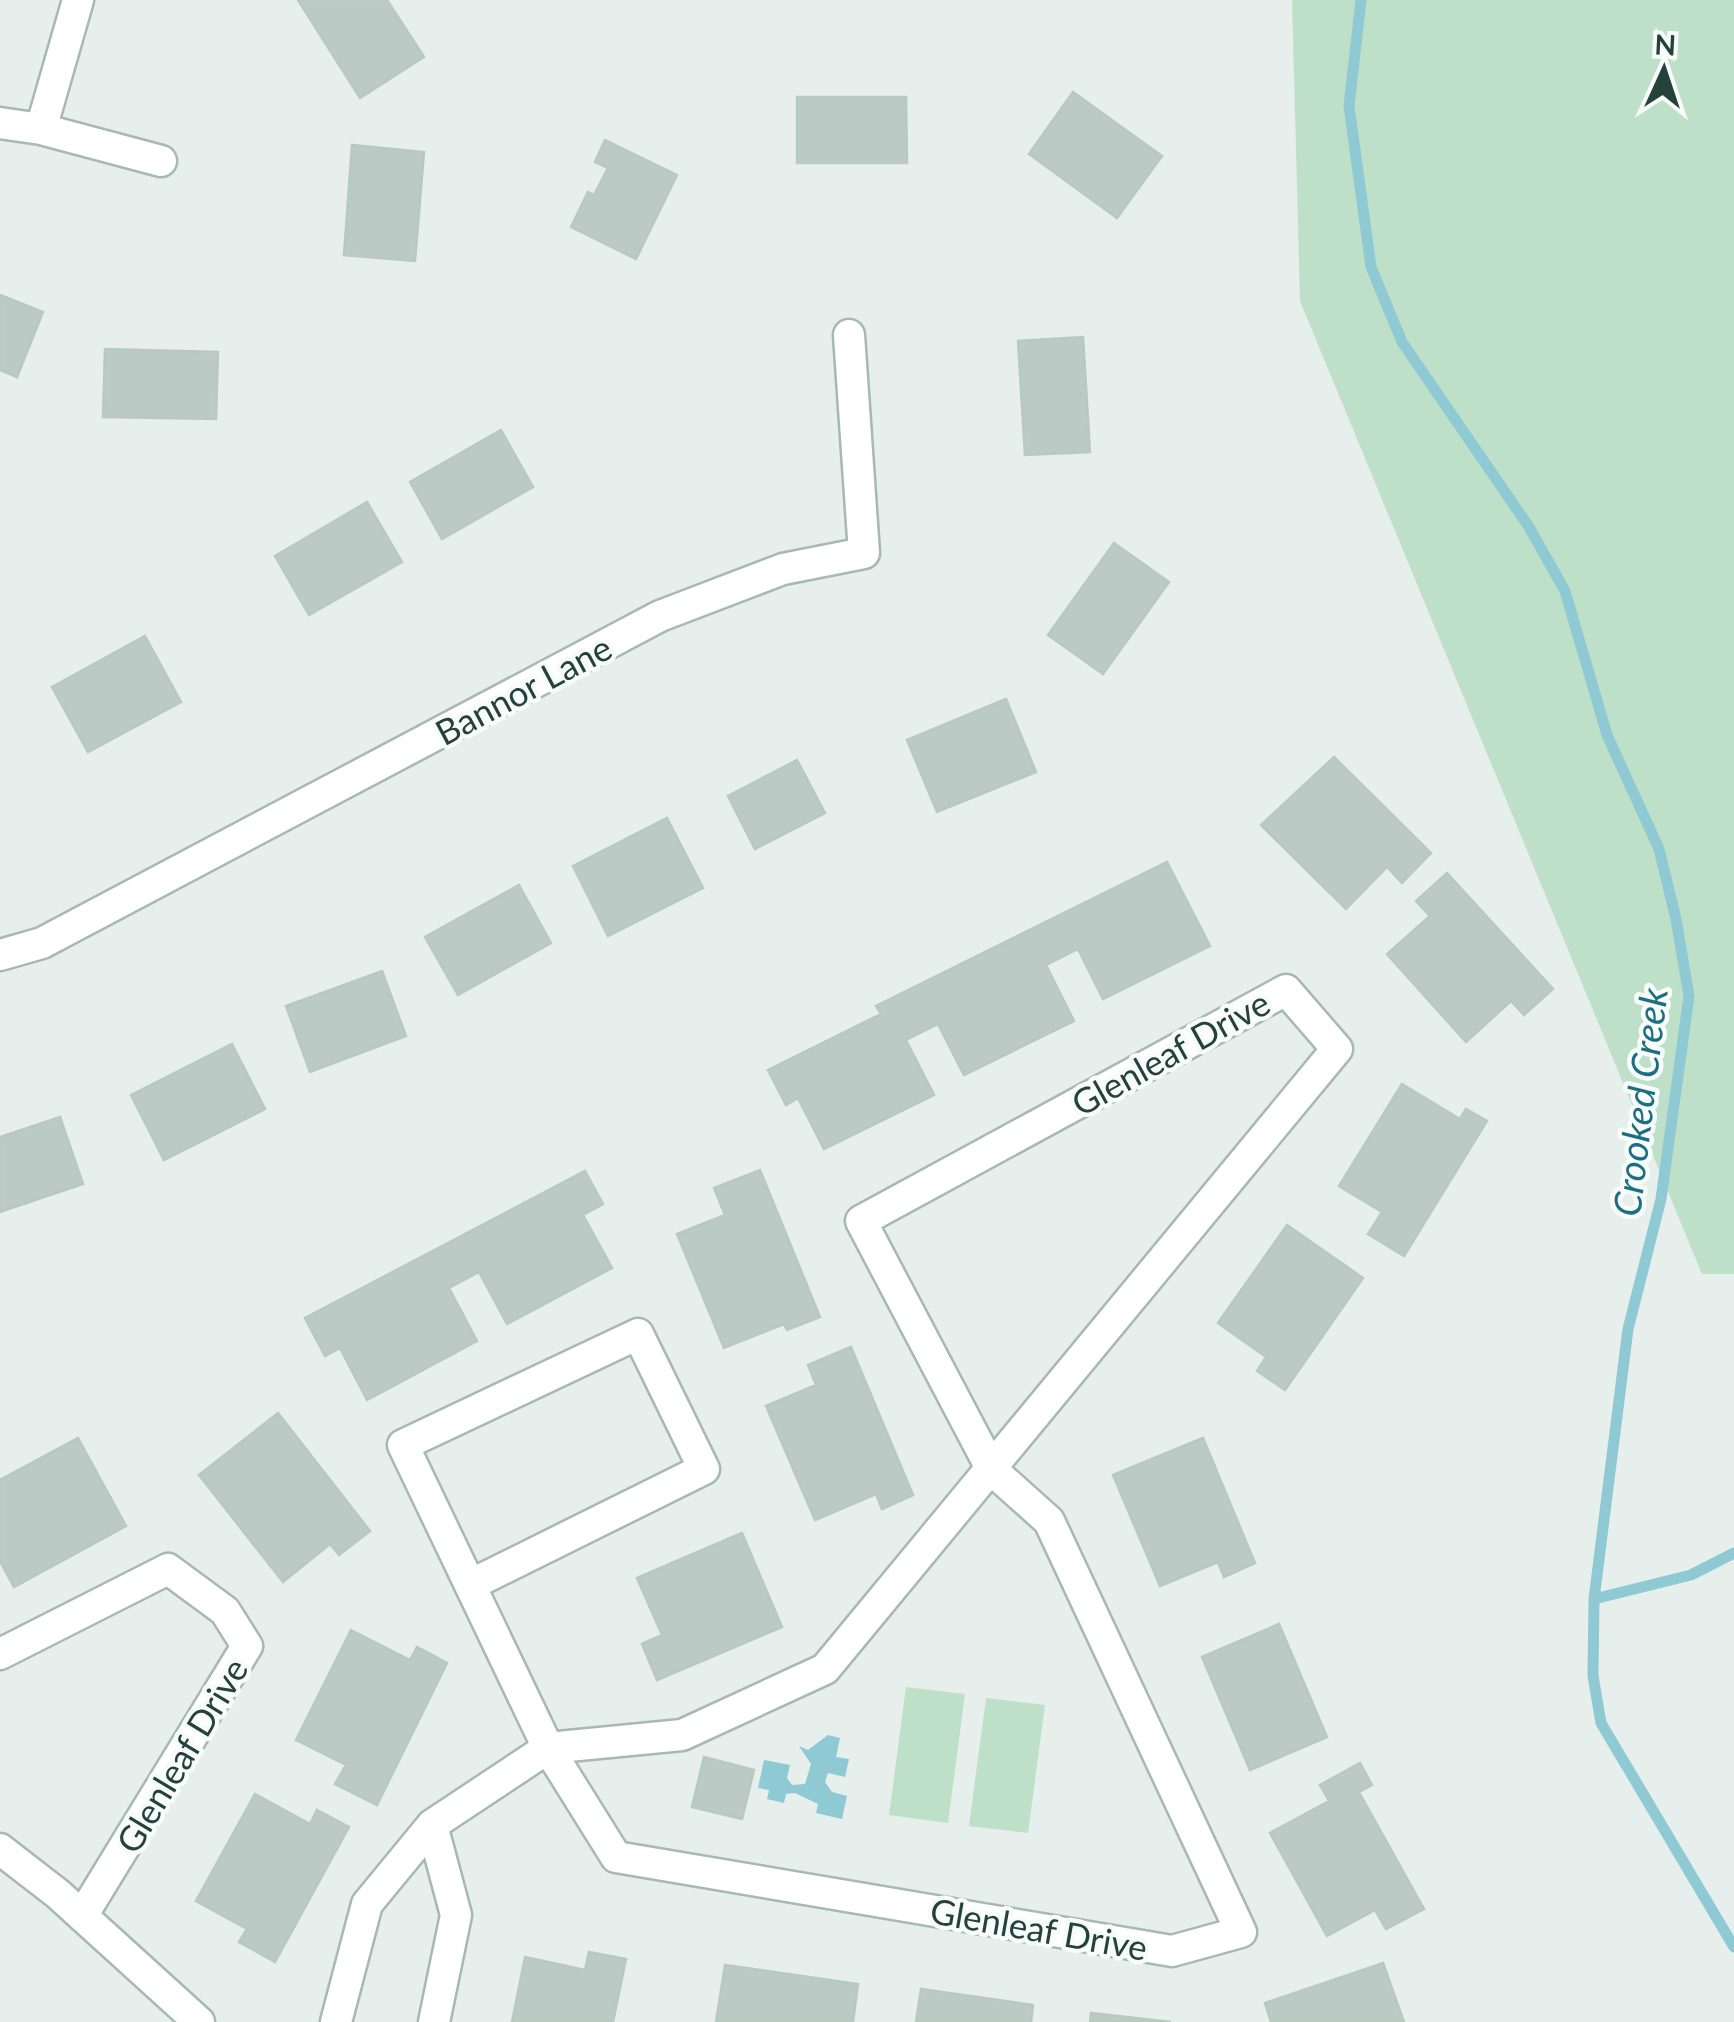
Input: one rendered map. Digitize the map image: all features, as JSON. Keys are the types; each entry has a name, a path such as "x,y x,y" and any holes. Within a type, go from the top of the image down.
{"street":[{"path":"41,129 78,0"},
{"path":"0,124 41,129 161,161"},
{"name":"Bannor Lane","path":"0,955 60,934 660,616 782,570 864,552 849,335"},
{"name":"Glenleaf Drive","path":"336,2022 368,1904 432,1824 548,1748 682,1735 825,1669 992,1470 1336,1049 1286,990 861,1221 992,1470 1049,1520 1240,1932 1172,1951 616,1856 548,1748 402,1445 638,1334 704,1469 470,1585"},
{"name":"Glenleaf Drive","path":"0,1654 168,1569 225,1611 247,1646 82,1916"},
{"path":"432,1824 456,1915 434,2022"},
{"path":"0,1848 199,2022"}],"green space":[{"path":"1292,0 1734,0 1734,1274 1702,1274 1300,301"},
{"path":"906,1687 965,1694 948,1823 889,1815"},
{"path":"986,1698 1045,1705 1028,1833 969,1826"}],"water":[{"path":"828,1735 840,1738 836,1757 849,1759 845,1777 828,1773 825,1782 832,1792 847,1796 842,1819 816,1813 818,1804 795,1793 786,1794 784,1803 767,1799 769,1790 758,1788 764,1760 790,1765 787,1778 792,1785 805,1784 811,1764 799,1746 808,1750"}],"building":[{"path":"298,0 387,0 424,57 360,98"},
{"path":"1073,92 1162,156 1117,218 1029,154"},
{"path":"797,97 906,97 907,163 797,163"},
{"path":"605,140 677,175 636,259 571,227 588,192 594,195 608,168 595,162"},
{"path":"352,145 424,152 415,261 344,255"},
{"path":"0,295 43,312 17,377 0,370"},
{"path":"1083,337 1090,452 1025,455 1018,341"},
{"path":"105,349 218,352 216,419 103,417"},
{"path":"501,430 533,487 442,539 410,482"},
{"path":"367,502 402,562 309,615 275,556"},
{"path":"1114,543 1169,582 1103,674 1048,635"},
{"path":"145,636 181,702 88,752 52,687"},
{"path":"1006,699 1036,772 937,812 907,740"},
{"path":"1334,757 1431,853 1402,883 1387,867 1346,909 1261,825"},
{"path":"797,760 825,813 755,849 728,796"},
{"path":"667,818 703,888 608,936 573,866"},
{"path":"1167,862 1210,946 1103,999 1078,949 1046,965 1074,1021 964,1075 938,1024 906,1040 934,1095 824,1149 798,1098 786,1105 768,1070 881,1014 876,1006"},
{"path":"1447,873 1553,989 1524,1015 1511,1001 1466,1042 1387,954 1430,916 1416,901"},
{"path":"519,885 551,943 458,995 425,937"},
{"path":"382,971 406,1036 310,1072 286,1006"},
{"path":"232,1044 265,1109 164,1160 131,1095"},
{"path":"1402,1084 1460,1119 1466,1109 1487,1121 1404,1256 1368,1234 1382,1212 1339,1186"},
{"path":"60,1117 83,1184 0,1212 0,1137"},
{"path":"760,1170 820,1317 787,1330 784,1324 724,1348 677,1234 725,1215 714,1188"},
{"path":"585,1171 603,1204 583,1215 612,1268 507,1324 479,1272 449,1288 477,1341 367,1400 340,1348 325,1356 305,1318"},
{"path":"1287,1225 1363,1278 1285,1390 1257,1371 1266,1357 1218,1323"},
{"path":"851,1347 913,1495 882,1509 876,1494 815,1520 766,1406 816,1385 808,1365"},
{"path":"278,1413 370,1531 339,1555 330,1544 283,1582 199,1475"},
{"path":"78,1438 126,1526 14,1587 0,1561 0,1480"},
{"path":"1203,1438 1255,1563 1224,1577 1218,1562 1160,1586 1113,1475"},
{"path":"742,1533 782,1627 657,1680 642,1644 662,1635 637,1578"},
{"path":"1279,1624 1327,1737 1250,1770 1202,1657"},
{"path":"351,1630 410,1660 417,1647 447,1663 377,1805 335,1784 346,1765 296,1740"},
{"path":"704,1757 754,1770 742,1819 692,1807"},
{"path":"1360,1763 1372,1785 1359,1792 1424,1909 1386,1929 1375,1910 1327,1936 1270,1833 1329,1801 1320,1785"},
{"path":"255,1794 310,1824 317,1810 349,1827 275,1962 239,1942 247,1929 196,1901"},
{"path":"589,1952 626,1959 613,2022 512,2022 525,1957 585,1970"},
{"path":"1383,1963 1404,2022 1271,2022 1265,2003"},
{"path":"725,1965 858,1984 853,2022 716,2022"},
{"path":"921,1989 1033,2005 1031,2022 916,2022"},
{"path":"1091,2013 1171,2022 1090,2022"}],"waterway":[{"name":"Crooked Creek","path":"1361,0 1349,106 1371,267 1402,342 1529,527 1565,591 1607,735 1659,849 1676,919 1689,996 1661,1199 1628,1329 1594,1599 1593,1676 1601,1723 1734,1947"},
{"path":"1594,1599 1691,1575 1734,1553"}]}
